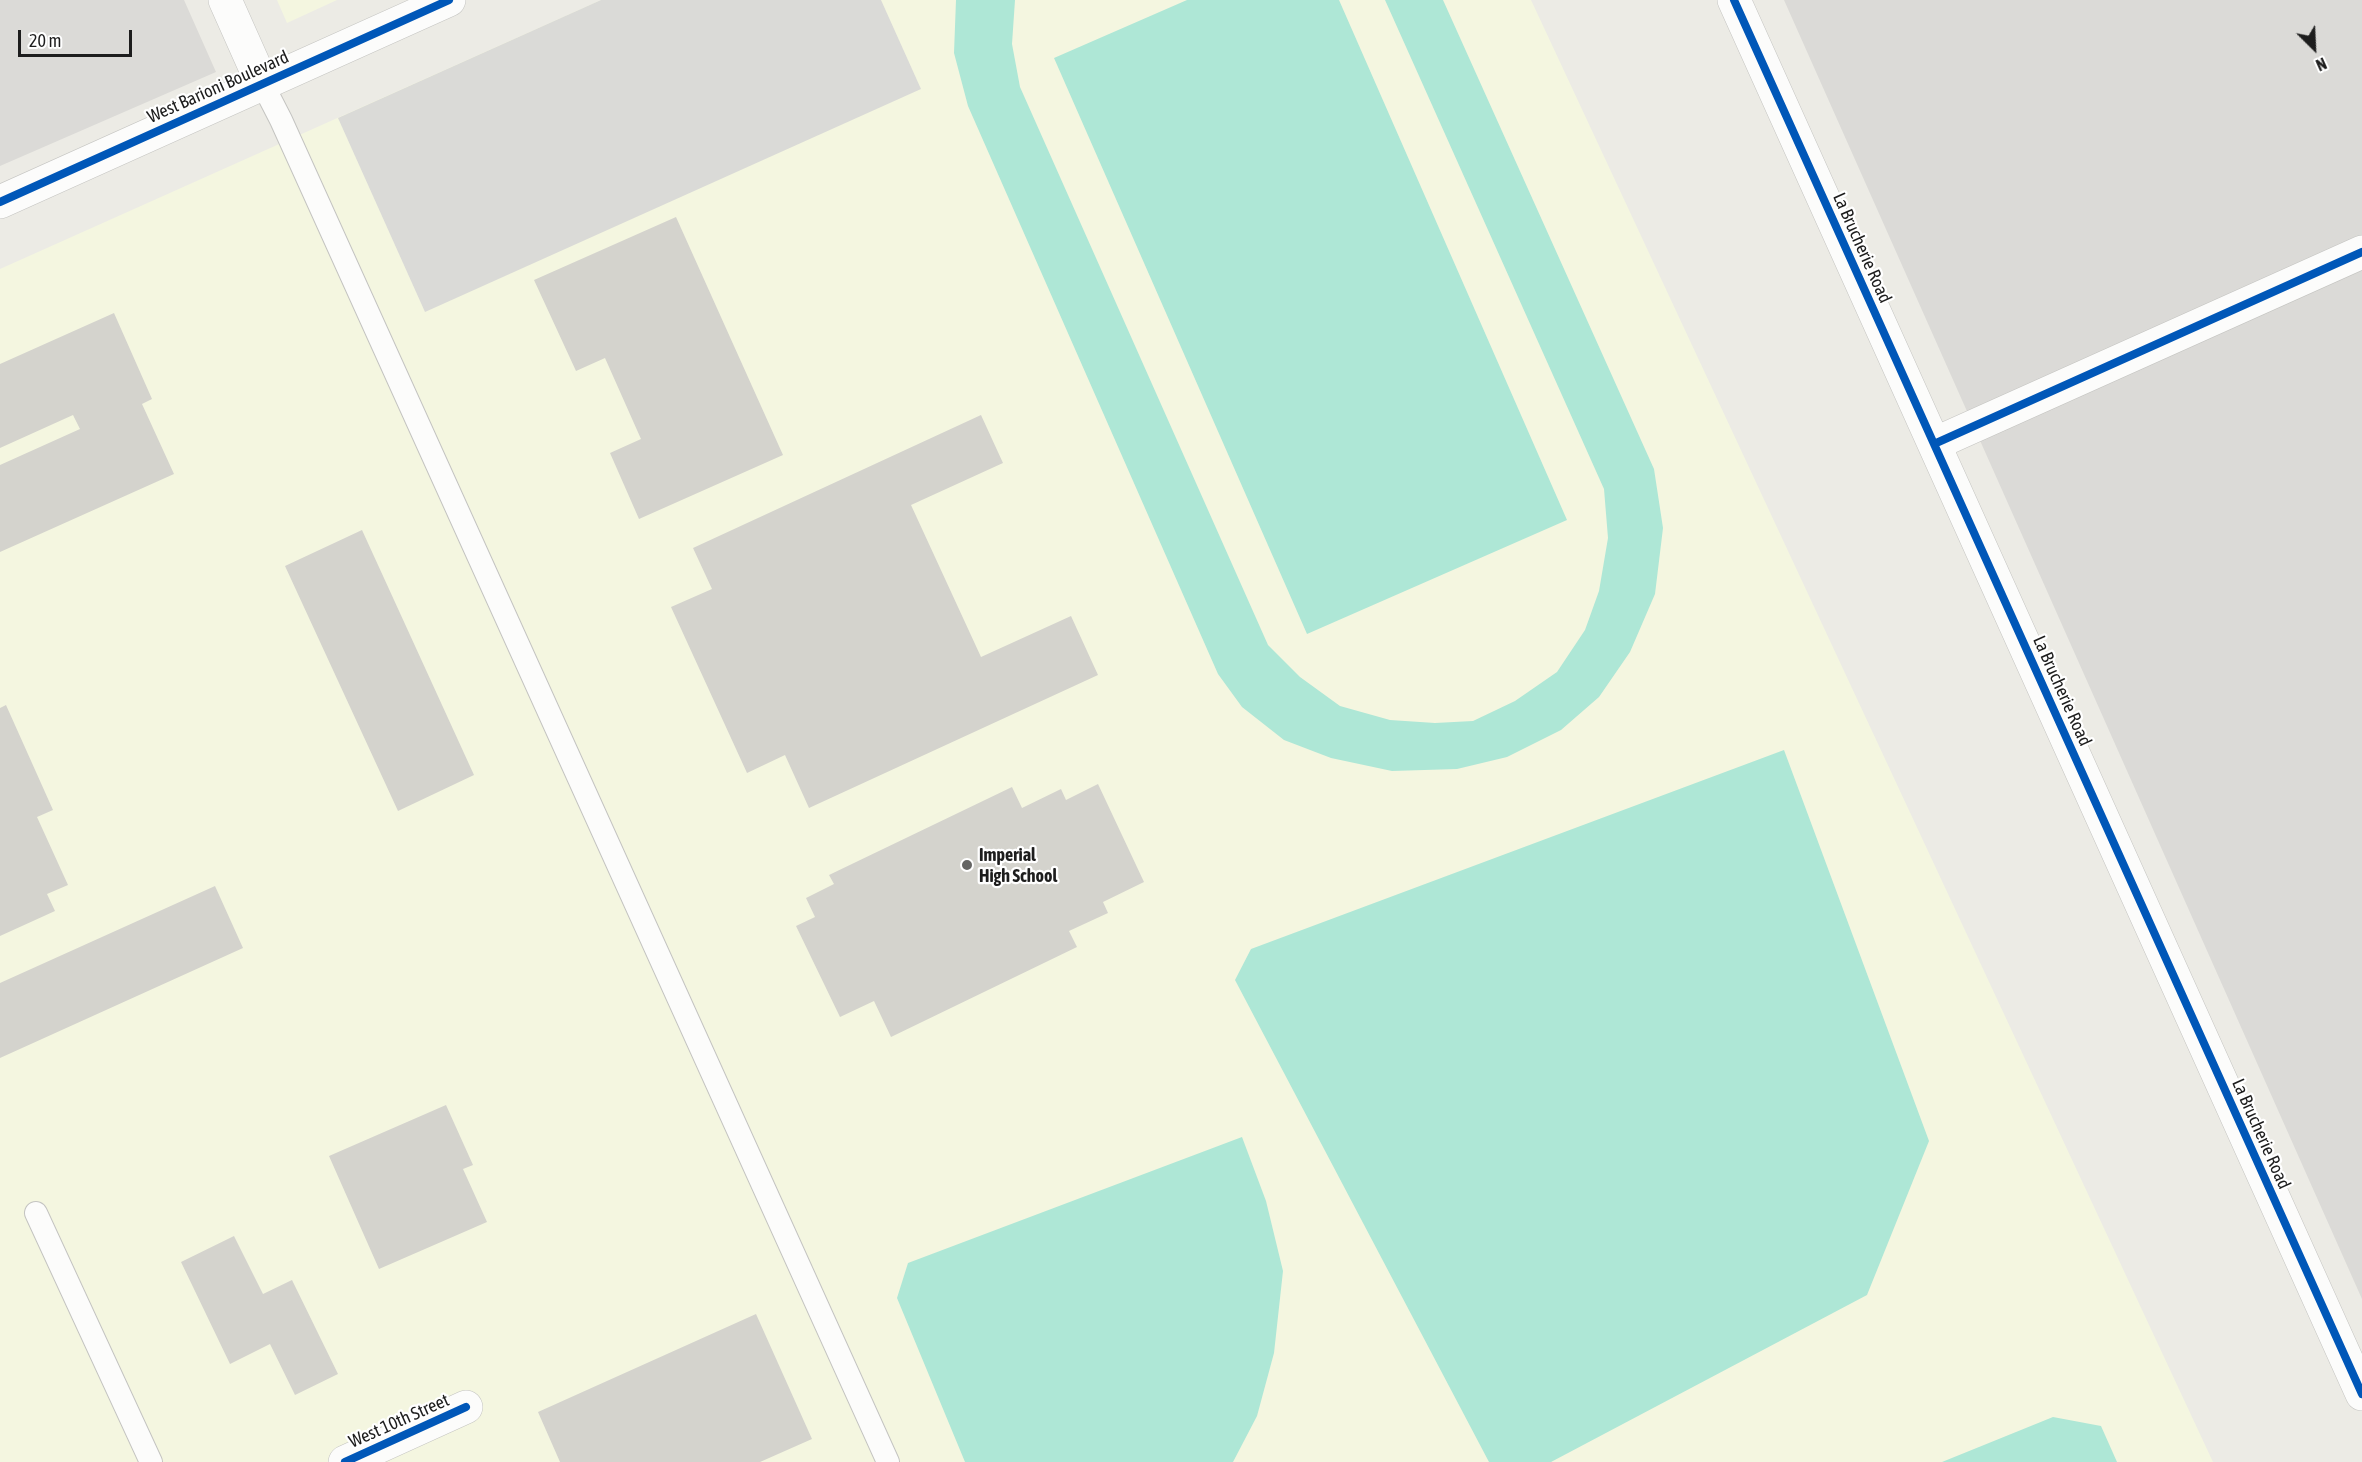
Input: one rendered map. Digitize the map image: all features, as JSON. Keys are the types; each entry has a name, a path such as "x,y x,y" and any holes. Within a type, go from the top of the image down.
{"street":[{"path":"225,0 262,83"},
{"name":"West Barioni Boulevard","path":"0,202 449,0"},
{"name":"La Brucherie Road","path":"1734,0 2362,1394"},
{"path":"1934,444 2362,252"},
{"name":"West 10th Street","path":"345,1462 466,1407"}],"lane":[{"path":"262,83 281,120 888,1462"},
{"path":"36,1213 151,1462"}],"shaded area":[{"path":"0,0 184,0 216,72 0,166"},
{"path":"277,0 337,0 287,23"},
{"name":"Imperial High School","path":"601,0 1531,0 2213,1462 0,1462 0,269"},
{"path":"601,0 881,0 921,89 425,312 338,118"},
{"path":"1784,0 2362,0 2362,1299"}],"green space":[{"path":"956,0 1015,0 1012,44 1020,87 1268,645 1300,677 1340,706 1390,720 1435,723 1473,721 1515,701 1557,672 1585,630 1599,591 1608,538 1604,489 1385,0 1443,0 1654,469 1663,528 1655,594 1630,652 1599,697 1561,730 1507,757 1457,769 1392,771 1331,758 1284,740 1242,707 1218,674 968,106 954,53"},
{"path":"1187,0 1339,0 1567,520 1307,634 1054,58"},
{"path":"1784,750 1929,1141 1867,1295 1551,1462 1489,1462 1235,980 1251,949"},
{"path":"1242,1137 1266,1201 1283,1271 1274,1353 1257,1416 1233,1462 965,1462 897,1298 908,1263"},
{"path":"2053,1417 2101,1426 2117,1462 1942,1462"}],"building":[{"path":"676,217 783,455 639,519 610,453 641,439 605,358 576,371 534,280"},
{"path":"114,313 152,399 142,404 174,474 0,552 0,465 80,429 73,415 0,448 0,364"},
{"path":"981,415 1003,463 911,505 981,657 1071,616 1098,675 809,808 785,755 747,773 671,607 712,589 693,548"},
{"path":"362,530 474,775 398,811 285,566"},
{"path":"6,705 53,810 37,817 68,885 47,894 55,911 0,936 0,708"},
{"name":"Imperial High School","path":"1098,784 1144,882 1103,902 1108,913 1069,931 1077,947 891,1037 874,1001 840,1017 796,926 815,917 806,898 834,884 829,875 1012,787 1022,808 1061,789 1066,800"},
{"path":"215,886 243,948 0,1058 0,983"},
{"path":"446,1105 473,1165 463,1169 487,1222 379,1269 329,1156"},
{"path":"234,1236 263,1294 292,1280 338,1374 295,1395 270,1344 230,1364 181,1262"},
{"path":"756,1314 812,1439 760,1462 560,1462 538,1412"}],"cycle path":[{"path":"0,202 449,0"},
{"path":"1734,0 2362,1394"},
{"path":"1934,444 2362,252"},
{"path":"345,1462 466,1407"}],"place":[{"name":"Imperial High School","path":"967,865"}]}
